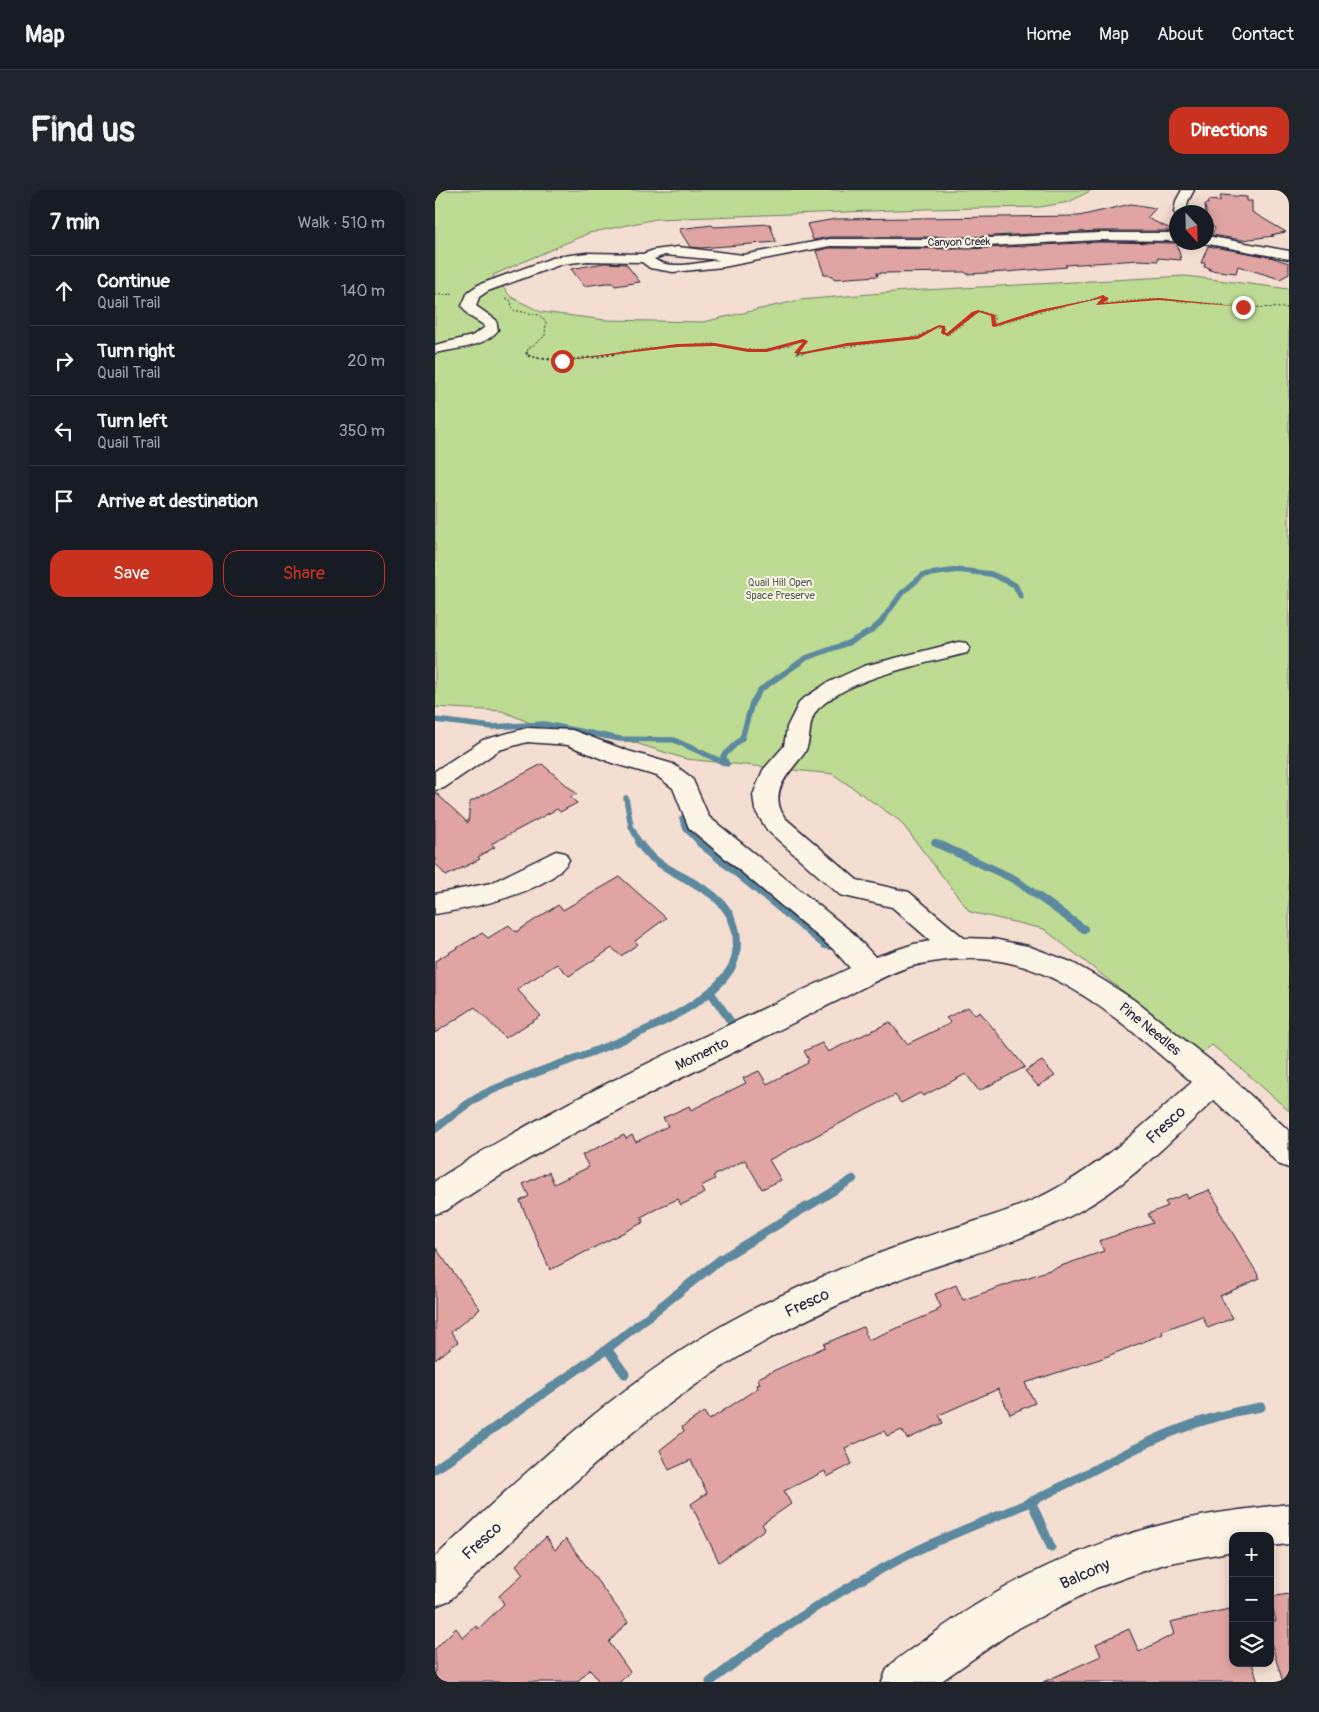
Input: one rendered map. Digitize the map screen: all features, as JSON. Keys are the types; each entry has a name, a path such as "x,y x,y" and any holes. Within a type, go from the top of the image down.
{"street":[{"path":"1182,205 1188,190"},
{"name":"Canyon Creek","path":"474,294 493,283 567,259 587,257 645,258 652,254 669,251 743,259 810,244 832,242 941,243 1098,236 1169,237"},
{"path":"1214,241 1289,255"},
{"path":"435,349 477,339 491,330 491,323 470,308 469,302 474,294"},
{"path":"959,648 873,672 835,688 808,706 798,727 796,748 772,776 765,795 767,810 776,824 849,888 900,899 971,949"},
{"path":"435,782 484,748 507,739 527,735 572,738 620,757 665,770 683,784 698,822 843,941 870,971"},
{"path":"435,904 485,896 505,889 527,880 556,860"},
{"name":"Momento","path":"435,1199 513,1150 610,1098 870,971 915,955 971,949"},
{"name":"Pine Needles","path":"971,949 1028,957 1067,971 1083,980 1133,1015 1214,1081 1261,1122 1289,1154"},
{"name":"Fresco","path":"435,1585 560,1469 647,1396 695,1362 744,1333 814,1298 894,1265 1051,1208 1090,1187 1132,1156 1214,1081"},
{"name":"Balcony","path":"904,1682 978,1629 1024,1602 1102,1565 1149,1549 1192,1538 1289,1524"}],"path":[{"path":"474,294 509,298 512,310 543,318 547,326 546,334 528,349 526,354 537,359 557,361 677,346 715,344 761,351 783,347 803,340 806,341 805,344 796,353 802,353 854,344 918,338 939,326 944,327 942,332 948,335 973,313 979,311 993,316 994,326 1037,312 1091,301 1099,297 1107,298 1097,304 1101,305 1146,299 1243,307 1289,308"}],"green space":[{"name":"Quail Hill Open Space Preserve","path":"435,190 1092,190 1069,202 1040,207 925,209 656,219 589,233 493,275 511,297 541,312 606,320 703,322 800,300 906,291 1186,276 1289,289 1289,1111 1212,1045 1201,1053 1044,929 970,912 900,821 833,774 686,759 607,734 533,724 502,711 435,707"}],"building":[{"path":"1221,195 1247,197 1247,201 1252,201 1252,212 1286,232 1271,235 1274,236 1242,240 1214,235 1214,205 1205,204 1208,204 1209,200 1220,201"},
{"path":"1131,204 1156,208 1147,218 1169,228 1169,231 1099,231 969,237 830,237 813,240 807,224 836,219 1079,216"},
{"path":"770,224 776,242 701,248 690,247 679,229 712,225 714,227"},
{"path":"1099,242 1169,243 1169,250 1179,250 1181,260 1158,258 1158,261 1139,260 1065,265 1067,267 967,274 965,272 877,273 878,276 834,279 833,276 824,274 816,251 830,248 969,249"},
{"path":"1214,247 1270,257 1289,263 1289,274 1280,279 1238,266 1236,273 1209,270 1210,268 1204,267 1205,263 1201,263 1206,250 1214,250"},
{"path":"604,263 626,264 640,282 615,286 613,283 606,283 584,286 571,269"},
{"path":"542,764 577,794 570,797 577,803 560,812 557,809 491,844 495,847 478,857 480,859 446,876 435,863 435,792 468,823 470,802"},
{"path":"620,877 666,918 635,941 638,944 621,956 612,948 569,976 557,964 517,989 541,1016 505,1038 475,1007 435,1033 435,961 482,933 488,938 509,925 516,932 558,905 563,910"},
{"path":"968,1007 975,1015 980,1012 1025,1067 979,1091 966,1074 923,1096 920,1093 901,1103 895,1095 769,1160 781,1180 762,1189 745,1160 713,1176 715,1179 701,1186 705,1193 681,1205 678,1199 662,1206 641,1217 644,1222 550,1270 520,1201 529,1196 523,1184 549,1172 554,1184 589,1167 582,1155 624,1135 626,1139 632,1135 636,1142 668,1126 663,1118 689,1106 691,1110 746,1083 743,1078 759,1071 767,1084 808,1063 807,1061 809,1060 804,1051 822,1043 828,1052 890,1022 907,1044 951,1023 946,1018"},
{"path":"1042,1061 1055,1076 1038,1086 1025,1071"},
{"path":"1209,1190 1220,1208 1218,1209 1260,1278 1220,1296 1233,1318 1208,1328 1202,1316 1162,1331 1163,1334 1100,1359 1025,1383 1035,1403 1010,1414 998,1389 939,1415 943,1423 907,1439 902,1430 887,1436 884,1431 845,1448 852,1464 827,1477 825,1471 784,1491 791,1504 762,1524 765,1529 719,1562 691,1504 707,1493 691,1460 669,1470 660,1450 684,1431 682,1427 704,1412 709,1420 758,1388 757,1385 760,1384 758,1378 825,1347 824,1344 863,1327 868,1340 938,1311 937,1309 941,1307 935,1294 956,1285 963,1300 1104,1251 1099,1241 1153,1223 1148,1214 1168,1206 1165,1202 1186,1194 1188,1198"},
{"path":"435,1247 480,1309 451,1332 458,1342 435,1360"},
{"path":"546,1537 555,1550 566,1539 628,1622 609,1642 630,1672 620,1682 599,1682 590,1669 577,1682 435,1682 435,1649 456,1628 463,1638 476,1626 478,1629 504,1604 499,1596 523,1574 516,1565"},
{"path":"1289,1594 1289,1682 1283,1682 1274,1653 1274,1621 1276,1621 1274,1596"},
{"path":"1229,1609 1229,1667 1253,1667 1258,1682 1043,1682 1101,1656 1096,1644 1129,1629 1139,1652 1174,1634 1170,1622"}],"waterway":[{"path":"435,720 492,727 544,724 620,739 674,740 727,764 723,756 742,738 752,703 760,690 806,658 848,643 871,631 881,622 901,594 923,575 958,570 991,574 1015,585 1021,597"},
{"path":"626,798 631,826 640,844"},
{"path":"682,818 686,829 700,843"},
{"path":"435,1129 484,1094 617,1042 685,1010 711,991 730,970 735,959 737,940 733,922 726,908 703,888 661,864 649,855 639,843"},
{"path":"700,843 825,945 833,946"},
{"path":"936,843 1014,879 1084,929"},
{"path":"711,993 731,1022"},
{"path":"806,1208 853,1179"},
{"path":"607,1349 721,1259 808,1206"},
{"path":"435,1469 607,1349"},
{"path":"607,1349 625,1374"},
{"path":"1031,1501 1170,1433 1199,1422 1261,1407"},
{"path":"710,1682 760,1644 865,1578 948,1536 1031,1501"},
{"path":"1031,1501 1051,1547"}],"route":[{"path":"562,361 666,347 715,344 757,351 783,347 803,340 806,341 797,351 796,353 798,354 861,343 918,338 939,326 944,327 942,332 948,335 973,313 979,311 986,312 995,317 994,326 1019,317 1091,301 1103,296 1107,299 1097,304 1159,299 1243,307"}]}
